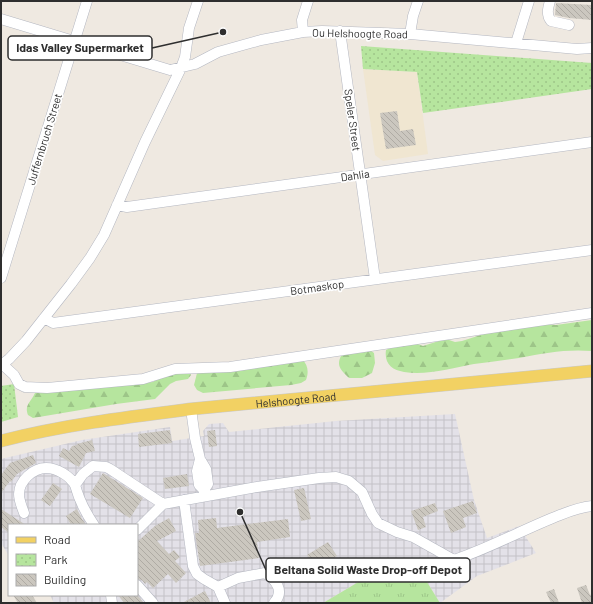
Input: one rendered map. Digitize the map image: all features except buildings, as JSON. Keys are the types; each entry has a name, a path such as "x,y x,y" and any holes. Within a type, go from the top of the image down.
{"main road":[{"name":"Helshoogte Road","path":"1,441 68,427 127,417 191,409 592,371"}],"street":[{"name":"Juffernbruch Street","path":"1,278 87,1"},
{"path":"198,1 189,28 185,57 181,68 145,142 104,234 90,258 71,284 26,341 2,365 14,375 19,384 25,387 47,388 142,379 175,369 230,367 592,313"},
{"path":"303,32 302,20 308,1"},
{"path":"410,34 413,16 418,1"},
{"path":"516,43 529,1"},
{"path":"550,1 547,14 550,21 569,25"},
{"path":"1,19 170,70 181,68"},
{"name":"Ou Helshoogte Road","path":"181,68 195,64 218,52 261,40 303,32 340,31 410,34 577,49 592,48"},
{"name":"Speler Street","path":"340,31 375,280"},
{"name":"Dahlia","path":"117,205 127,206 592,142"},
{"name":"Botmaskop","path":"44,318 53,323 592,250"},
{"path":"191,409 195,438 200,459 197,471 199,485 204,493"},
{"path":"75,485 87,469 93,466 106,467 163,504"},
{"path":"24,512 20,502 19,493 22,483 28,474 40,469 53,469 68,476 75,485 79,499 93,524"},
{"path":"138,529 163,504 184,500 204,493 336,477 349,482 362,492 372,514 378,523 414,538 454,560 474,554 512,535 552,518 583,507 592,506"},
{"path":"184,500 192,566 197,574 218,587 225,603"},
{"path":"218,587 238,578 265,573 273,578 279,588 278,598 274,603"},
{"path":"138,586 153,603"}],"shaded area":[{"path":"363,69 417,72 428,154 383,161 375,155"},
{"path":"455,414 474,500 487,538 519,526 536,553 477,576 440,603 414,561 382,568 323,603 54,603 50,596 138,596 138,524 8,524 8,554 1,543 1,459 82,440 170,427 172,441 204,436 203,431 209,424 223,423 229,432 336,421"}],"green space":[{"path":"361,46 592,63 592,89 423,113 417,72 363,69"},
{"path":"592,320 592,351 556,352 421,373 396,370 390,366 386,359 386,350 404,343 413,343 423,346 442,340 455,342 462,341 487,333 543,324 556,325"},
{"path":"367,348 374,353 375,363 372,373 362,378 349,378 340,368 339,363 341,356 356,349"},
{"path":"302,359 307,366 308,371 306,380 301,383 203,393 197,390 194,385 197,373 205,371"},
{"path":"189,372 191,375 188,379 176,381 170,384 155,399 33,418 28,415 27,412 27,406 35,393 153,382 161,376"},
{"path":"14,384 18,417 1,422 1,386"},
{"path":"414,561 440,603 323,603 382,568"}],"place":[{"name":"Idas Valley Supermarket","path":"223,32"},
{"name":"Beltana Solid Waste Drop-off Depot","path":"240,512"}]}
